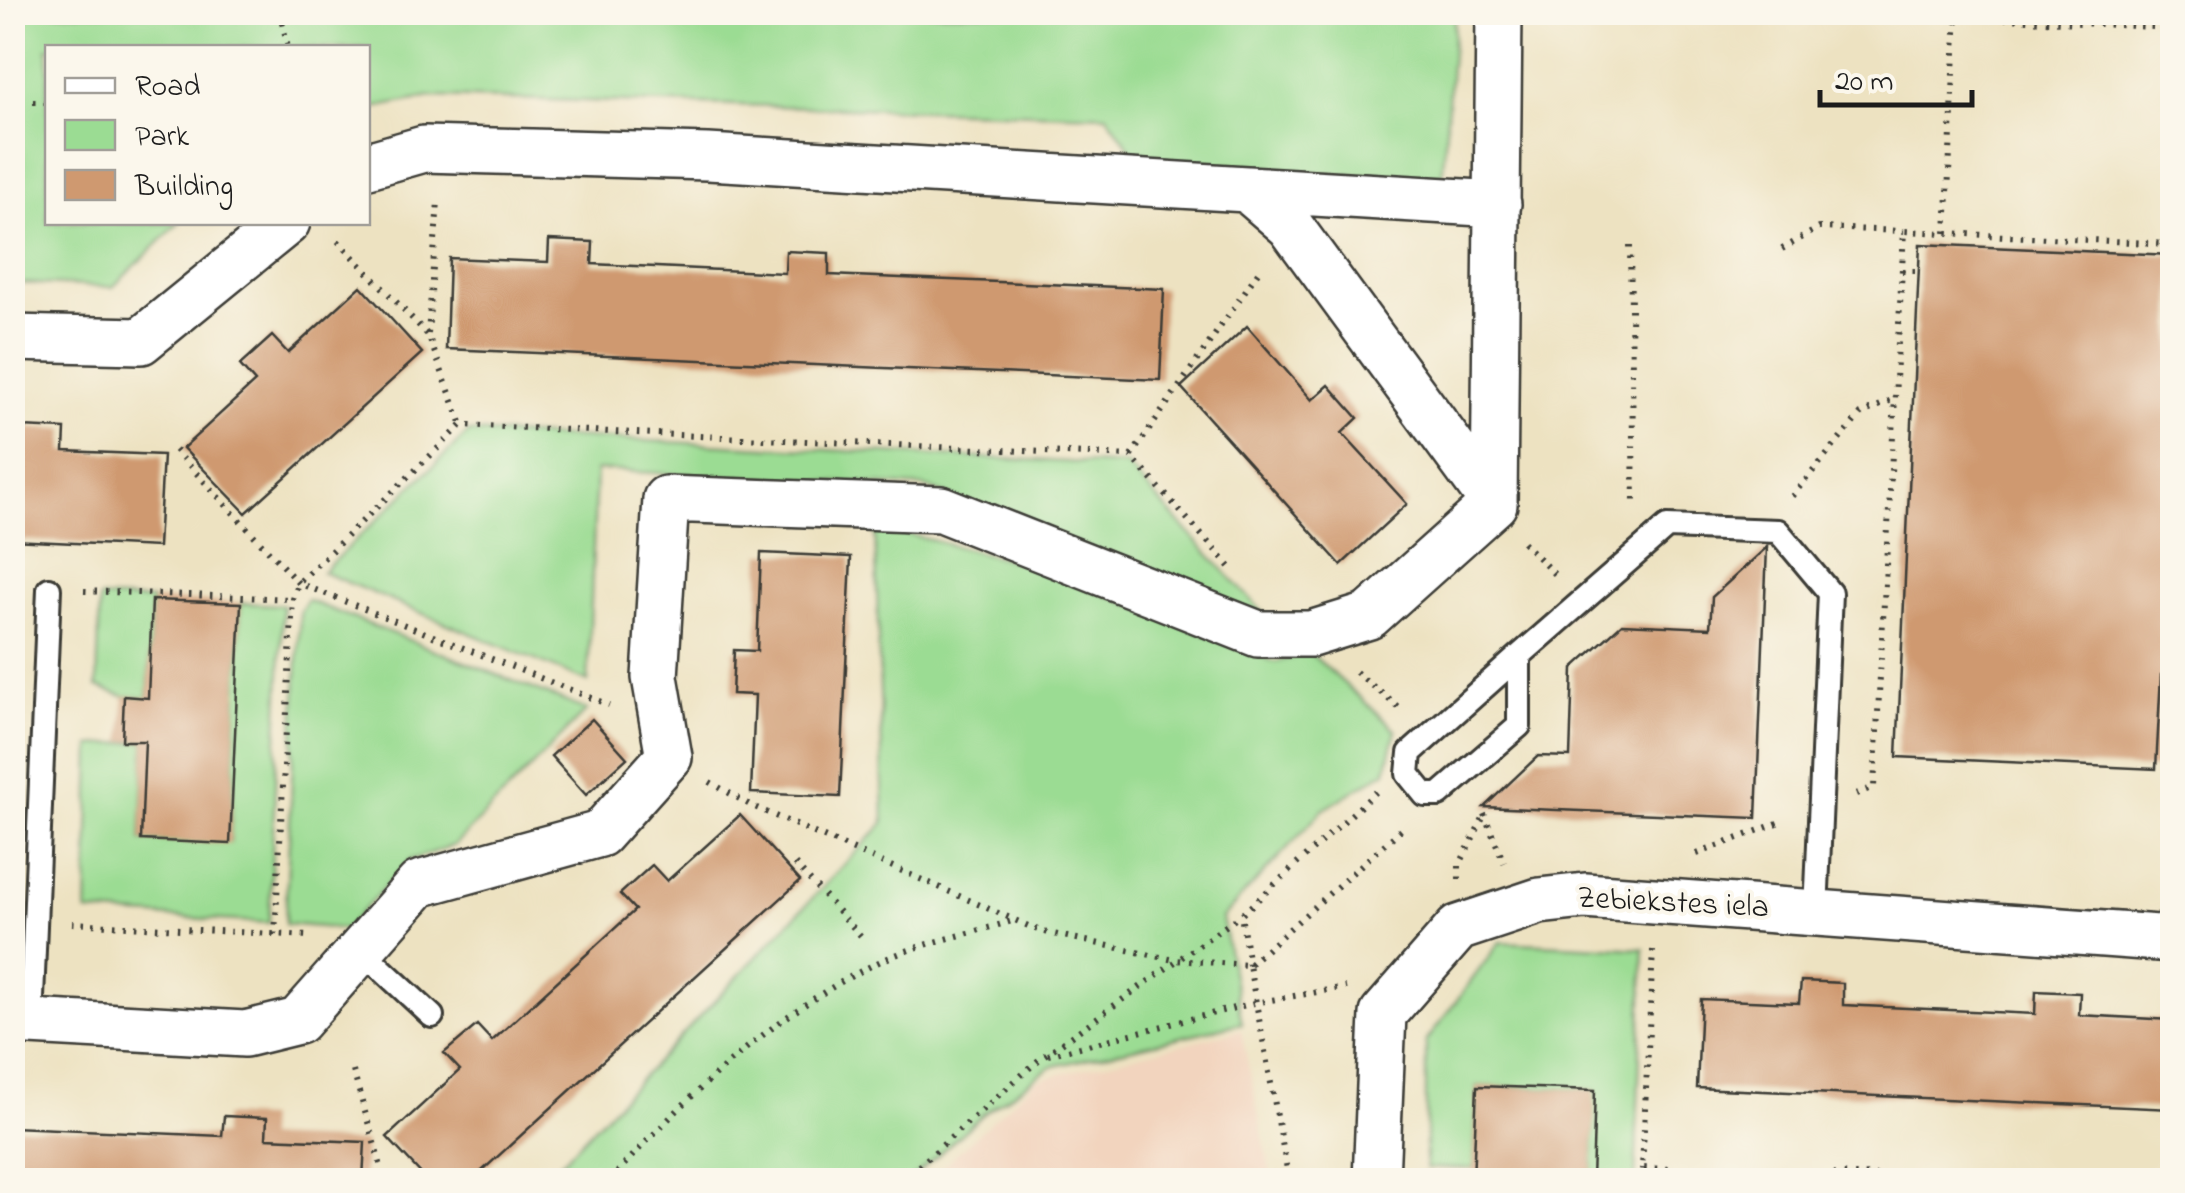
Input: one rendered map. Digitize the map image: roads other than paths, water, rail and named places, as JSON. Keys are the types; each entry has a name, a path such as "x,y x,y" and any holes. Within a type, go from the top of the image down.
{"street":[{"path":"22,1022 245,1034 298,1021 419,884 600,834 668,756 655,676 666,499 941,509 1258,634 1311,634 1369,616 1492,506 1499,12"},
{"path":"370,164 424,149 708,157 1498,204"},
{"path":"1247,190 1290,226 1492,506"},
{"path":"12,338 141,341 284,225"},
{"name":"Zebiekstes iela","path":"1376,1180 1383,1014 1458,928 1522,906 1585,896 2172,939"}],"lane":[{"path":"1519,656 1518,726 1438,796 1425,795 1408,774 1410,753 1519,656 1667,527 1778,531 1830,593 1816,912"},
{"path":"22,1022 35,921 49,590"},
{"path":"362,951 432,1016"}]}
